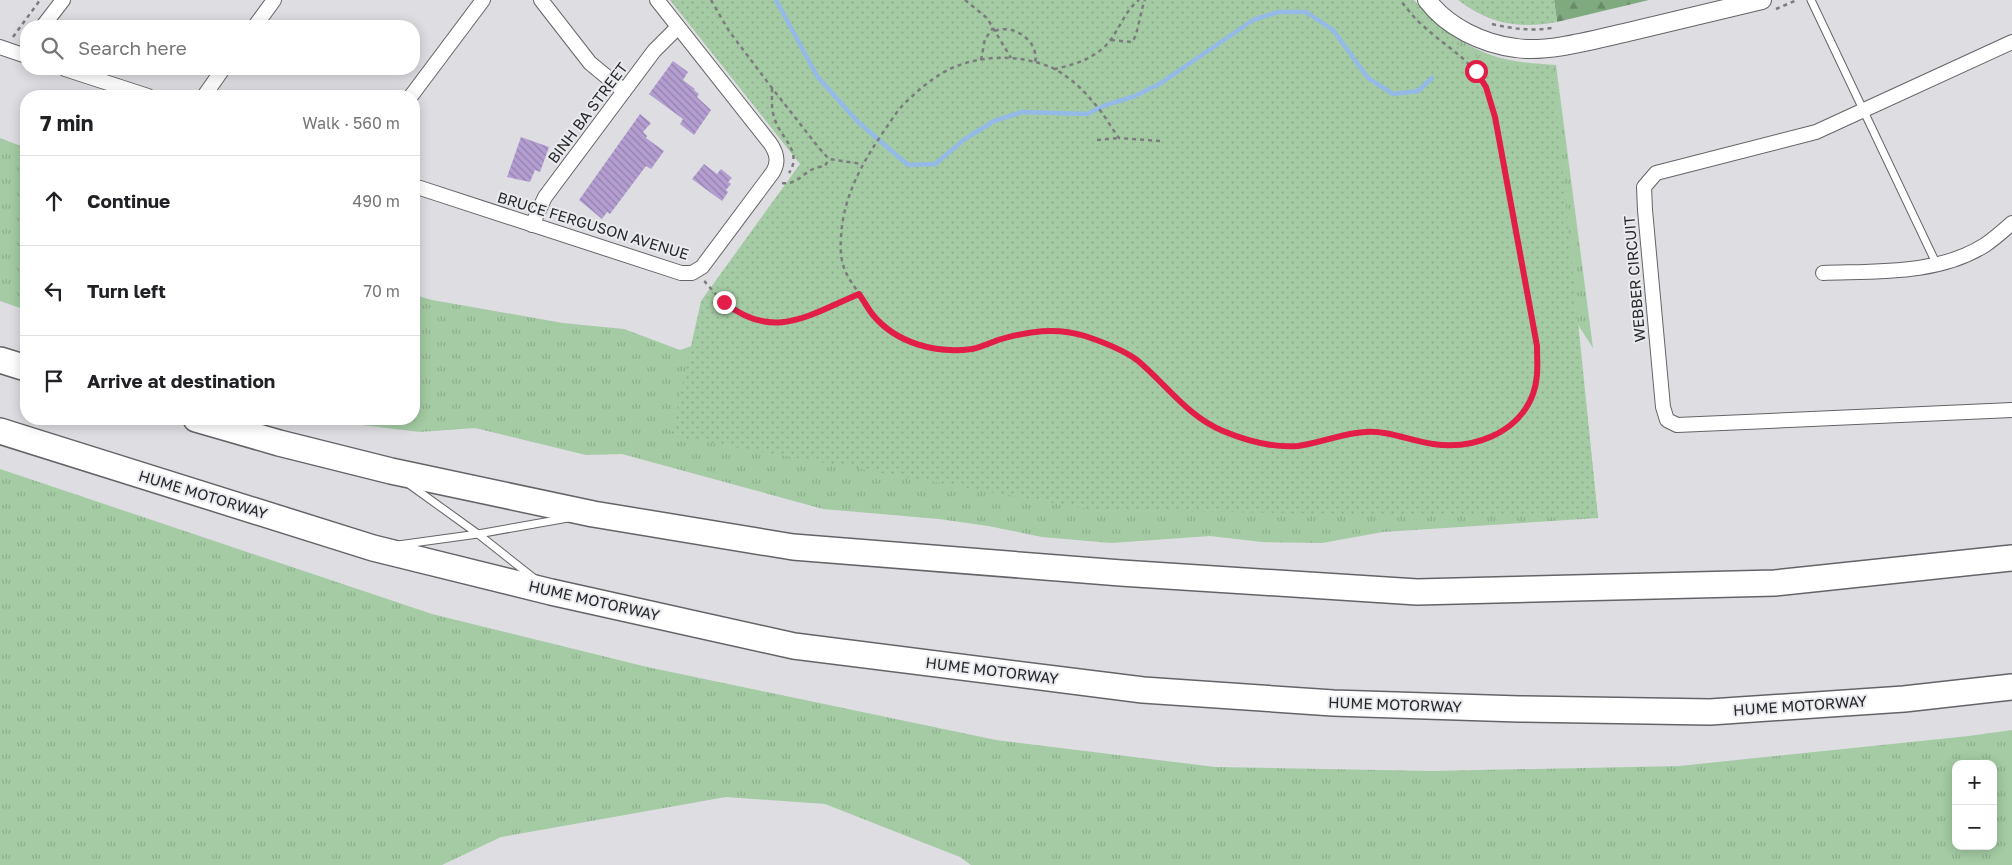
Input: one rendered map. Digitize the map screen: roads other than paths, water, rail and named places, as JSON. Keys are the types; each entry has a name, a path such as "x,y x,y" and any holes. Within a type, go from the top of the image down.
{"highway":[{"path":"0,360 20,366"},
{"path":"216,425 279,444 391,471 593,514 793,547 1131,574 1417,592 1775,583 2012,558"},
{"name":"HUME MOTORWAY","path":"0,431 373,548 551,592 794,646 1143,690 1333,702 1519,709 1710,712 1904,699 2012,687"}],"street":[{"path":"48,20 63,0"},
{"path":"259,20 274,0"},
{"path":"416,90 483,0"},
{"path":"541,0 590,63 624,91"},
{"name":"BRUCE FERGUSON AVENUE","path":"420,188 681,273 692,273 708,260 770,177 777,162 770,143 657,0"},
{"path":"1427,0 1453,24 1474,37 1516,48 1541,49 1580,43 1762,0"},
{"name":"BINH BA STREET","path":"532,225 545,197 654,51 678,27"},
{"name":"WEBBER CIRCUIT","path":"2012,42 1816,132 1656,173 1644,187 1644,210 1663,407 1667,420 1676,425 2012,410"},
{"path":"0,47 20,52"},
{"path":"83,75 130,90"},
{"path":"208,90 219,75"},
{"path":"1823,273 1925,267 1966,255 1983,246 2012,224"}],"lane":[{"path":"1811,0 1936,264"},
{"path":"391,471 478,534 551,592"},
{"path":"373,548 478,534 593,514"}],"waterway":[{"path":"776,0 817,76 858,122 908,165 935,164 965,139 994,121 1022,112 1087,114 1106,105 1135,96 1161,83 1253,20 1278,12 1306,12 1333,30 1368,78 1393,94 1418,91 1432,78"}]}
